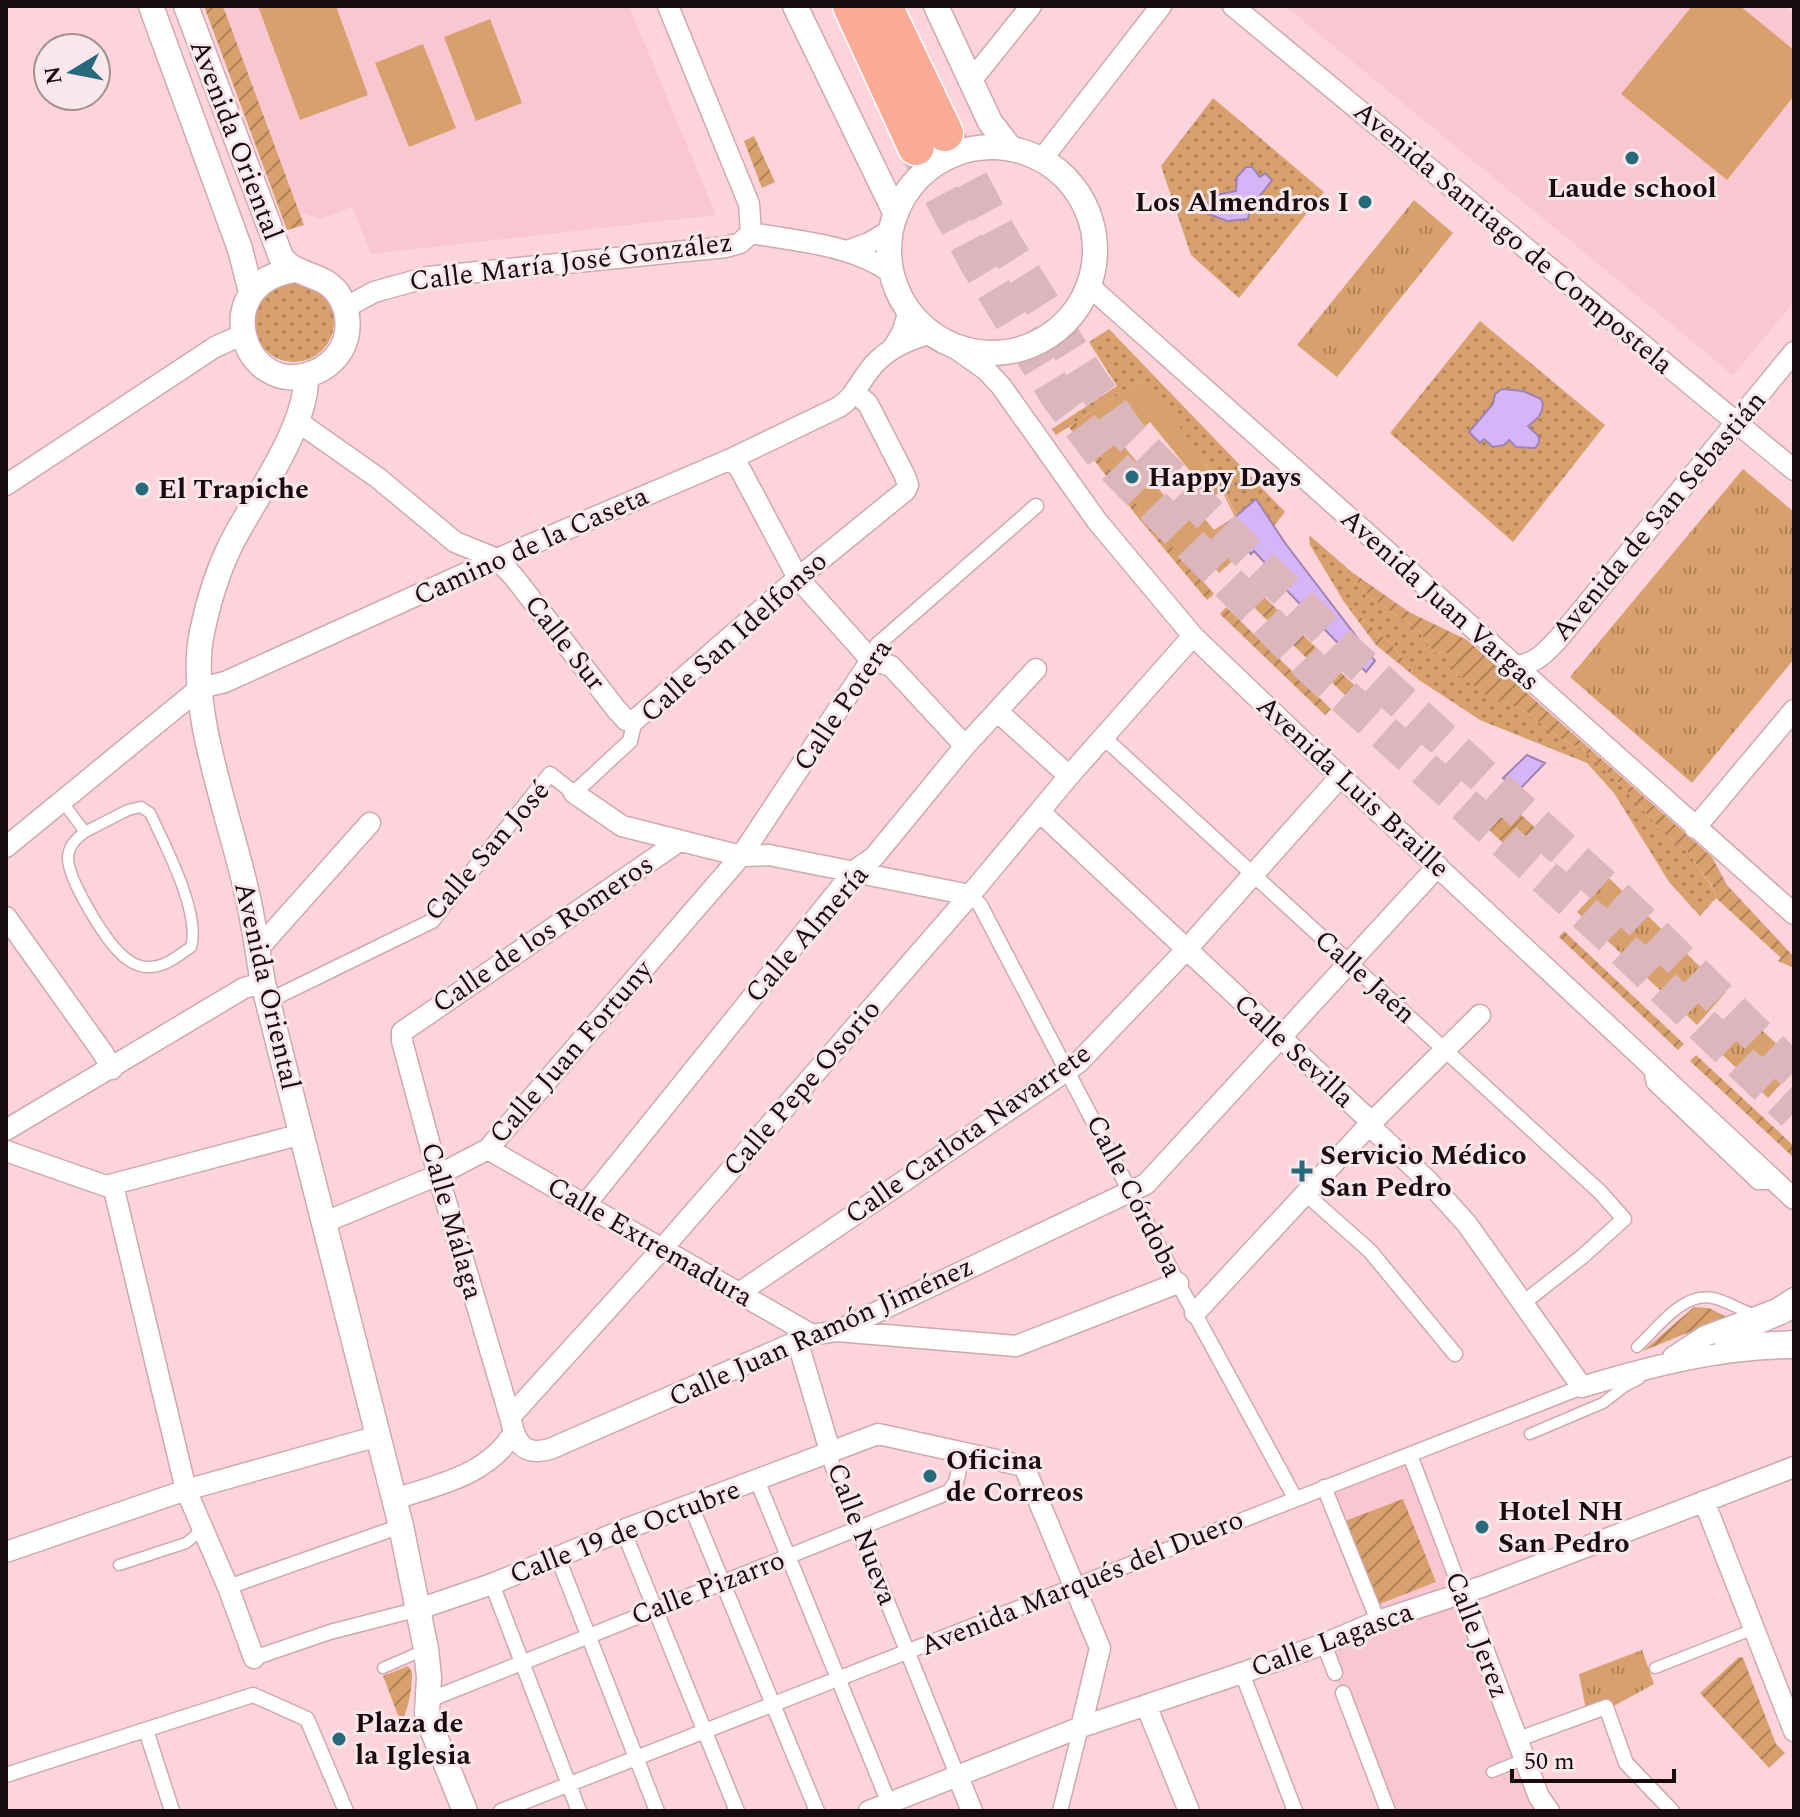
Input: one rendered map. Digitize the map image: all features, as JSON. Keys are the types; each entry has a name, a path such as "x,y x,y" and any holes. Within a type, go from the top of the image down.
{"highway":[{"path":"851,6 931,140 884,6"}],"street":[{"path":"151,6 240,249 251,292 241,320 242,335 249,351 259,364 273,373 289,377 306,376 332,362 340,351 348,322 345,308"},
{"name":"Avenida Oriental","path":"186,6 273,241 285,262 295,270 320,277 340,295 345,308"},
{"path":"668,6 749,204 751,233 850,250 877,262 892,273"},
{"path":"795,6 894,222"},
{"path":"936,6 990,122 1010,148"},
{"path":"970,82 1031,6"},
{"path":"1042,159 1161,6"},
{"name":"Avenida Santiago de Compostela","path":"1233,6 1794,470"},
{"path":"983,147 1010,148 1042,159 1062,174 1078,194 1086,213 1094,250 1094,267 1083,299 1074,313 1048,337 1031,346 999,354 983,354 941,338 909,311 892,273 889,247 894,222 906,194 927,169 961,153 983,147"},
{"path":"850,250 869,243 894,222"},
{"name":"Calle María José González","path":"345,308 374,292 428,277 726,247 740,243 751,233"},
{"name":"Avenida Oriental","path":"251,292 270,276 295,270"},
{"name":"Avenida Juan Vargas","path":"1088,285 1794,914"},
{"path":"893,348 909,311"},
{"path":"6,485 215,347 242,335"},
{"path":"893,348 941,338"},
{"name":"Avenida Luis Braille","path":"941,338 986,370 1001,386 1097,521 1193,636 1340,777 1787,1191"},
{"name":"Camino de la Caseta","path":"200,688 225,682 497,559 731,459 839,407 855,392 877,361 893,348"},
{"name":"Avenida de San Sebastián","path":"1514,666 1538,660 1559,638 1794,352"},
{"name":"Avenida Oriental","path":"306,376 305,397 297,421 221,567 202,631 198,665 200,688 204,721 248,895 266,992 401,1526 426,1649 427,1713 465,1811"},
{"name":"Calle San Idelfonso","path":"574,793 630,741 635,720 798,578 905,491 908,485 899,464 868,404 855,392"},
{"path":"297,421 378,478 455,542 497,559"},
{"path":"731,459 740,469 798,578 871,660 891,666 965,746"},
{"name":"Calle Potera","path":"741,856 871,660 877,645 1036,506"},
{"name":"Calle Sur","path":"497,559 616,709 626,720 635,720"},
{"name":"Calle Pepe Osorio","path":"394,1499 458,1478 506,1447 512,1425 1193,636"},
{"name":"Calle Almería","path":"585,1205 854,871 874,857 965,746 1036,669"},
{"path":"6,847 200,688"},
{"path":"1695,828 1794,710"},
{"path":"998,712 1069,776"},
{"name":"Calle Jaén","path":"1103,737 1600,1192 1624,1219 1523,1303"},
{"name":"Calle San José","path":"266,992 432,921 550,774 574,793"},
{"name":"Calle Carlota Navarrete","path":"739,1293 1073,1065 1186,950 1340,777"},
{"path":"574,793 622,826 678,842 741,856 769,855 970,895"},
{"name":"Calle Sevilla","path":"1040,812 1366,1117 1369,1125 1428,1181 1467,1224 1582,1387"},
{"path":"257,950 370,823"},
{"name":"Calle de los Romeros","path":"407,1026 678,842"},
{"name":"Calle Juan Fortuny","path":"323,1223 438,1175 488,1149 741,856"},
{"name":"Calle Juan Ramón Jiménez","path":"512,1425 518,1443 527,1450 539,1452 550,1449 805,1339 837,1331 1146,1184 1438,866"},
{"name":"Calle Córdoba","path":"970,895 980,905 1073,1065 1178,1283 1295,1498"},
{"path":"6,917 112,1069"},
{"path":"6,1130 244,988 266,992"},
{"path":"1195,1313 1369,1125 1480,1015"},
{"name":"Calle Málaga","path":"407,1026 402,1032 402,1041 512,1425"},
{"path":"6,1151 106,1186 302,1134"},
{"name":"Calle Extremadura","path":"488,1149 739,1293 805,1339"},
{"path":"113,1185 186,1490 200,1517 254,1658 330,1632 419,1609"},
{"path":"1307,1195 1370,1251 1455,1354"},
{"path":"837,1331 1016,1346 1178,1283"},
{"name":"Avenida Marqués del Duero","path":"1665,1363 1705,1336 1777,1309 1794,1298"},
{"path":"1794,1310 1722,1342 1794,1338"},
{"name":"Calle Nueva","path":"805,1339 832,1465 972,1811"},
{"name":"Avenida Marqués del Duero","path":"501,1811 1582,1387 1665,1363 1748,1350 1794,1348"},
{"name":"Calle 19 de Octubre","path":"419,1609 492,1584 623,1530 878,1434 1024,1466 1075,1586"},
{"path":"6,1552 186,1490 378,1436"},
{"name":"Calle Pizarro","path":"429,1700 949,1492 956,1482 963,1453"},
{"name":"Calle Jerez","path":"1410,1455 1516,1740 1546,1810"},
{"name":"Calle Lagasca","path":"869,1811 1081,1727 1324,1644 1378,1621 1462,1593 1794,1467"},
{"path":"757,1480 889,1803"},
{"path":"1324,1487 1378,1621"},
{"path":"1704,1501 1794,1731"},
{"path":"691,1506 817,1811"},
{"path":"228,1587 401,1526"},
{"path":"623,1530 737,1811"},
{"path":"558,1558 657,1811"},
{"path":"492,1584 579,1811"},
{"path":"1060,1811 1100,1650 1075,1586"},
{"path":"1324,1644 1335,1673"},
{"path":"1242,1673 1295,1811"},
{"path":"1343,1693 1388,1811"},
{"path":"6,1775 253,1695 307,1719 346,1811"},
{"path":"1146,1705 1189,1811"},
{"path":"1516,1740 1606,1707 1626,1763 1672,1811"},
{"path":"146,1730 172,1811"}],"lane":[{"path":"62,801 85,832"},
{"path":"141,807 150,813 180,879 193,929 191,947 167,963 149,968 136,965 119,953 86,905 70,871 68,855 72,843 85,832 128,810 141,807"},
{"path":"1637,1347 1679,1308 1696,1298 1712,1298 1760,1315"},
{"path":"1530,1434 1603,1403 1665,1363"},
{"path":"119,1565 192,1540 197,1534 200,1517"},
{"path":"1655,1668 1754,1629"},
{"path":"383,1668 426,1649"},
{"path":"1492,1772 1524,1759"}],"shaded area":[{"path":"223,6 629,6 716,215 371,254 352,207 320,219 300,212"},
{"name":"Laude school","path":"1285,6 1782,6 1794,14 1794,302 1733,375"},
{"path":"1246,167 1252,167 1260,177 1265,173 1272,180 1250,209 1248,219 1227,221 1208,214 1206,209 1211,196 1236,191 1237,177"},
{"path":"1502,389 1523,391 1541,399 1542,411 1528,426 1539,438 1535,448 1516,447 1509,440 1504,445 1493,447 1484,439 1480,443 1469,432 1493,404 1495,394"},
{"path":"1256,499 1285,543 1375,661 1366,672 1226,525"},
{"path":"1527,755 1545,763 1520,789 1503,778"},
{"path":"1410,1455 1549,1811 1388,1811 1324,1644 1377,1621 1324,1487"}],"green space":[{"path":"204,6 223,6 304,225 287,230"},
{"path":"258,6 336,6 368,95 300,120"},
{"path":"1692,6 1740,6 1794,50 1794,96 1727,180 1621,94"},
{"path":"490,19 522,103 476,121 444,37"},
{"path":"423,44 456,128 409,147 375,63"},
{"path":"1213,98 1324,192 1239,298 1191,255 1161,166"},
{"path":"754,136 775,182 762,188 744,141"},
{"path":"1414,200 1453,233 1337,377 1297,345"},
{"path":"294,282 309,285 322,294 331,307 334,322 331,337 322,350 309,359 294,362 279,359 266,350 257,337 254,322 257,307 266,294 279,285"},
{"path":"1480,321 1605,425 1513,542 1390,433"},
{"path":"1109,329 1285,512 1273,527 1256,500 1238,517 1193,446 1139,381 1056,435 1052,429 1117,386 1089,342"},
{"name":"Happy Days","path":"1139,381 1180,428 1216,479 1237,516 1227,526 1246,549 1219,573 1201,551 1187,564 1129,495 1076,422","holes":["1150,422 1203,487 1175,509 1123,445","1222,491 1235,517 1214,530 1195,507"]},
{"path":"1076,422 1129,495 1214,594 1207,600 1136,515 1069,427"},
{"path":"1743,469 1794,512 1794,659 1692,783 1570,677"},
{"path":"1309,535 1346,567 1371,598 1419,631 1433,652 1463,655 1450,670 1486,695 1522,709 1558,737 1583,750 1620,784 1666,836 1687,851 1714,890 1716,898 1700,916 1669,882 1614,793 1587,763 1480,720 1419,680 1391,644 1344,602 1310,545"},
{"path":"1346,568 1409,612 1467,640 1712,857 1727,885 1794,957 1794,968 1778,961 1781,958 1716,898 1714,889 1687,851 1666,836 1620,784 1583,750 1558,737 1522,709 1485,695 1450,670 1462,655 1433,652 1419,631 1371,598"},
{"path":"1250,583 1354,685 1345,695 1240,594"},
{"path":"1344,602 1391,644 1419,680 1376,645"},
{"path":"1226,607 1331,709 1325,715 1220,614"},
{"path":"1508,803 1552,843 1543,852 1534,844 1520,859 1486,827"},
{"path":"1609,878 1726,992 1697,1025 1577,912"},
{"path":"1564,931 1684,1044 1678,1050 1559,937"},
{"path":"1739,1009 1794,1060 1794,1070 1768,1098 1709,1042"},
{"path":"1696,1055 1794,1146 1794,1158 1690,1061"},
{"path":"1694,1307 1709,1308 1727,1317 1643,1351"},
{"path":"1403,1499 1436,1582 1377,1605 1345,1521"},
{"path":"1642,1650 1654,1684 1588,1720 1579,1674"},
{"path":"1739,1657 1743,1658 1776,1744 1785,1753 1769,1768 1700,1693"},
{"path":"408,1666 412,1672 411,1692 401,1723 383,1676"}],"tunnel":[{"path":"945,133 1003,242 1088,378 1129,435 1343,648 1626,907 1794,1072"},
{"path":"916,147 977,262 1058,396 1103,455 1310,666 1606,932 1794,1113"}],"place":[{"name":"Laude school","path":"1632,158"},
{"name":"Los Almendros I","path":"1365,202"},
{"name":"Happy Days","path":"1132,477"},
{"name":"El Trapiche","path":"142,489"},
{"name":"Servicio Médico San Pedro","path":"1302,1171"},
{"name":"Oficina de Correos","path":"930,1476"},
{"name":"Hotel NH San Pedro","path":"1482,1527"},
{"name":"Plaza de la Iglesia","path":"339,1739"}]}
